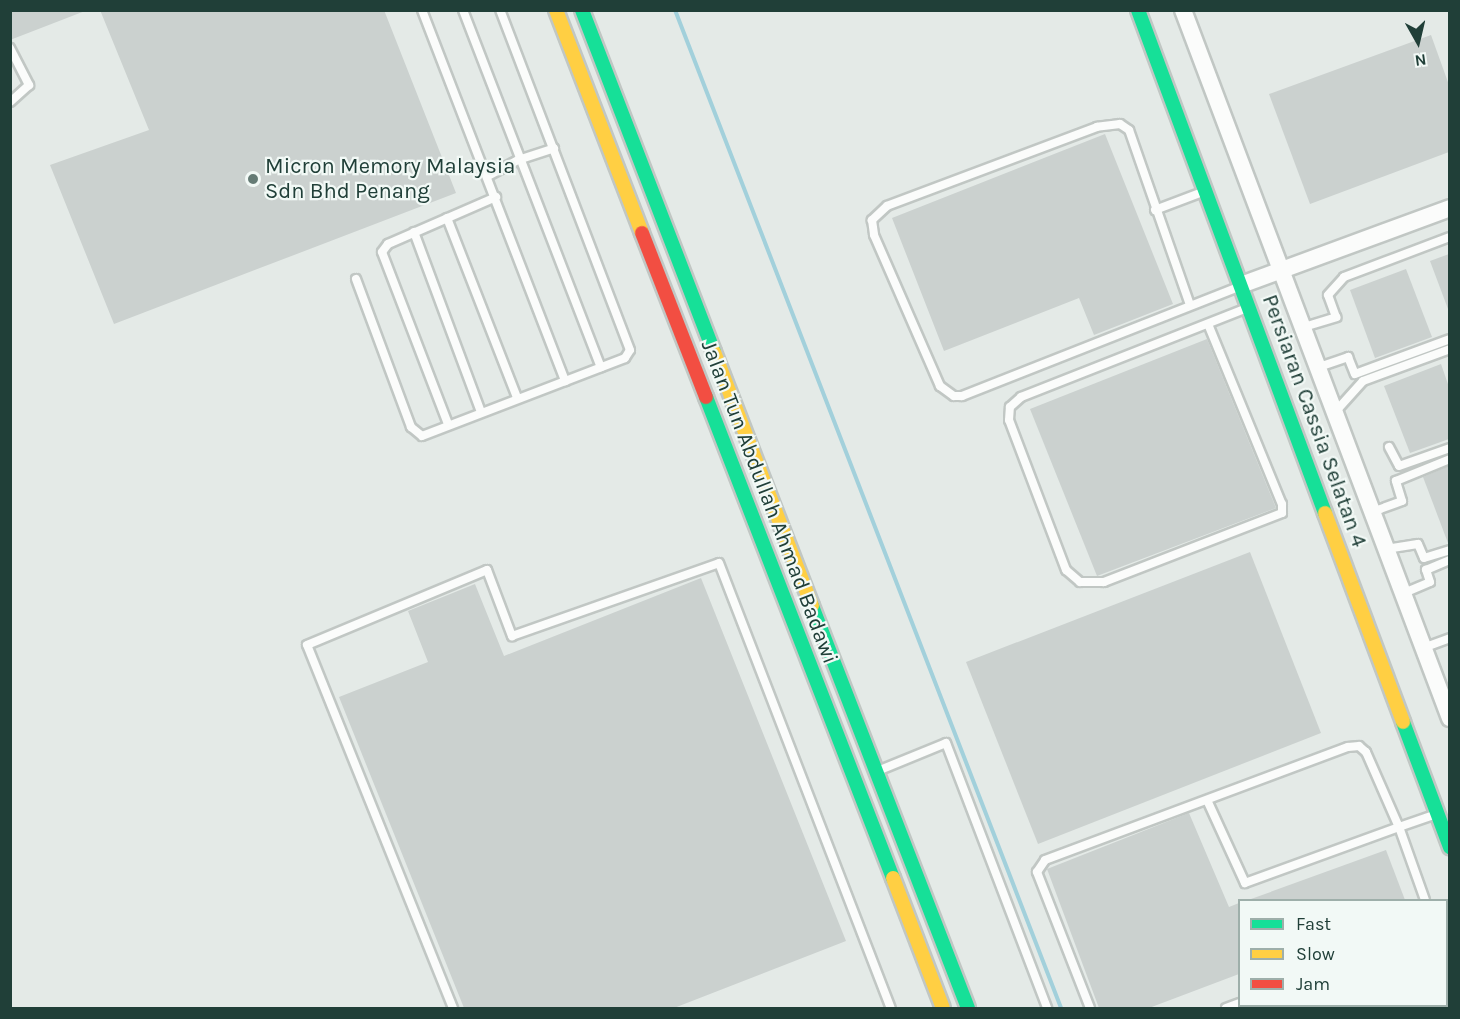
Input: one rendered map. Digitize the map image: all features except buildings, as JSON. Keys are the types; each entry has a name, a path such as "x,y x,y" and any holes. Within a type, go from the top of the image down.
{"main road":[{"name":"Jalan Tun Abdullah Ahmad Badawi","path":"556,10 943,1008"},
{"name":"Jalan Tun Abdullah Ahmad Badawi","path":"582,10 968,1008"},
{"name":"Persiaran Cassia Selatan 4","path":"1138,10 1449,847"}],"street":[{"path":"1183,10 1283,270 1423,648 1445,695 1449,718"},
{"path":"1241,285 1449,208"}],"lane":[{"path":"422,10 488,176 565,381"},
{"path":"463,10 518,160 601,367"},
{"path":"356,279 411,427 422,436 448,424 625,358 630,350 629,341 500,10"},
{"path":"10,48 29,86 10,102"},
{"path":"1190,305 1129,130 1112,122 887,206 872,220 874,235 940,386 954,396 1190,305 1241,285"},
{"path":"488,176 518,160 554,148"},
{"path":"1155,210 1206,191"},
{"path":"448,424 382,261 382,252 388,244 496,197"},
{"path":"447,218 517,398"},
{"path":"414,232 480,412"},
{"path":"1304,327 1336,317 1328,295 1344,277 1449,237"},
{"path":"1208,324 1282,504 1282,513 1104,582 1080,582 1066,570 1009,420 1010,407 1021,397 1249,307"},
{"path":"1319,367 1348,357 1355,374 1449,339"},
{"path":"1336,411 1363,381 1449,349"},
{"path":"1389,447 1399,466 1449,448"},
{"path":"1372,512 1402,501 1396,481 1449,459"},
{"path":"1386,549 1418,544 1424,558 1449,550"},
{"path":"1404,593 1430,582 1426,570 1449,560"},
{"path":"453,1008 308,645 488,570 512,636 719,562 891,1008"},
{"path":"1423,648 1449,638"},
{"path":"877,772 946,744 1047,1008"},
{"path":"1090,1008 1037,872 1039,866 1207,800 1359,746 1366,752 1399,827 1425,899"},
{"path":"1207,800 1245,883 1437,813"}],"waterway":[{"path":"675,10 1061,1008"}],"traffic: fast":[{"path":"582,10 714,352"},
{"path":"1138,10 1325,513"},
{"path":"706,397 893,878"},
{"path":"812,606 968,1008"},
{"path":"1403,722 1450,847"}],"traffic: slow":[{"path":"556,10 642,233"},
{"path":"714,352 812,606"},
{"path":"1325,513 1403,722"},
{"path":"893,878 943,1008"},
{"path":"1327,1008 1331,1007"}],"traffic: jam":[{"path":"642,233 706,397"}],"place":[{"name":"Micron Memory Malaysia Sdn Bhd Penang","path":"253,179"}]}
